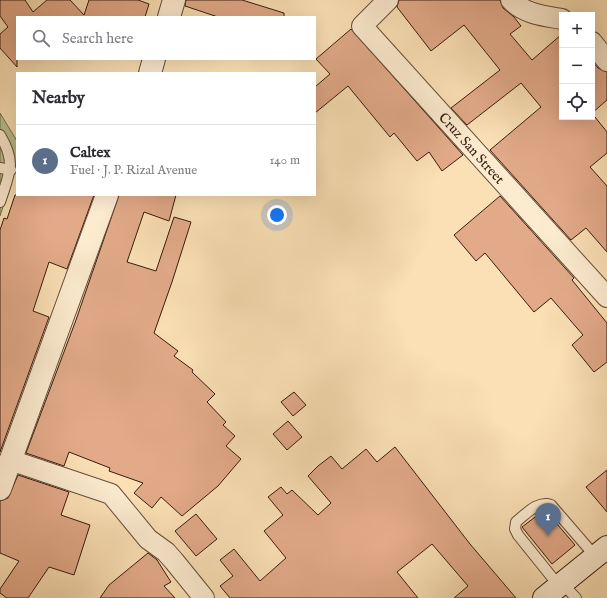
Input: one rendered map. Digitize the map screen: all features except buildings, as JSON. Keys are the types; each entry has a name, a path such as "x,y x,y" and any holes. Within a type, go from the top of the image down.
{"street":[{"path":"169,16 174,0"},
{"name":"Cruz San Street","path":"388,0 362,26 607,297"},
{"path":"511,0 523,9 538,15 559,18"},
{"path":"595,46 607,61"},
{"path":"150,72 154,60"},
{"path":"0,489 107,196"},
{"path":"10,460 111,494 148,539 166,552 204,598"},
{"path":"560,591 603,552"}],"lane":[{"path":"0,135 8,150 11,170 0,202"},
{"path":"0,168 11,170"},
{"path":"560,591 518,535 515,529 516,522 537,506 546,503 552,504 603,552"}],"green space":[{"path":"0,113 16,139 16,168 0,216"}],"place":[{"name":"Caltex","path":"548,536"}]}
